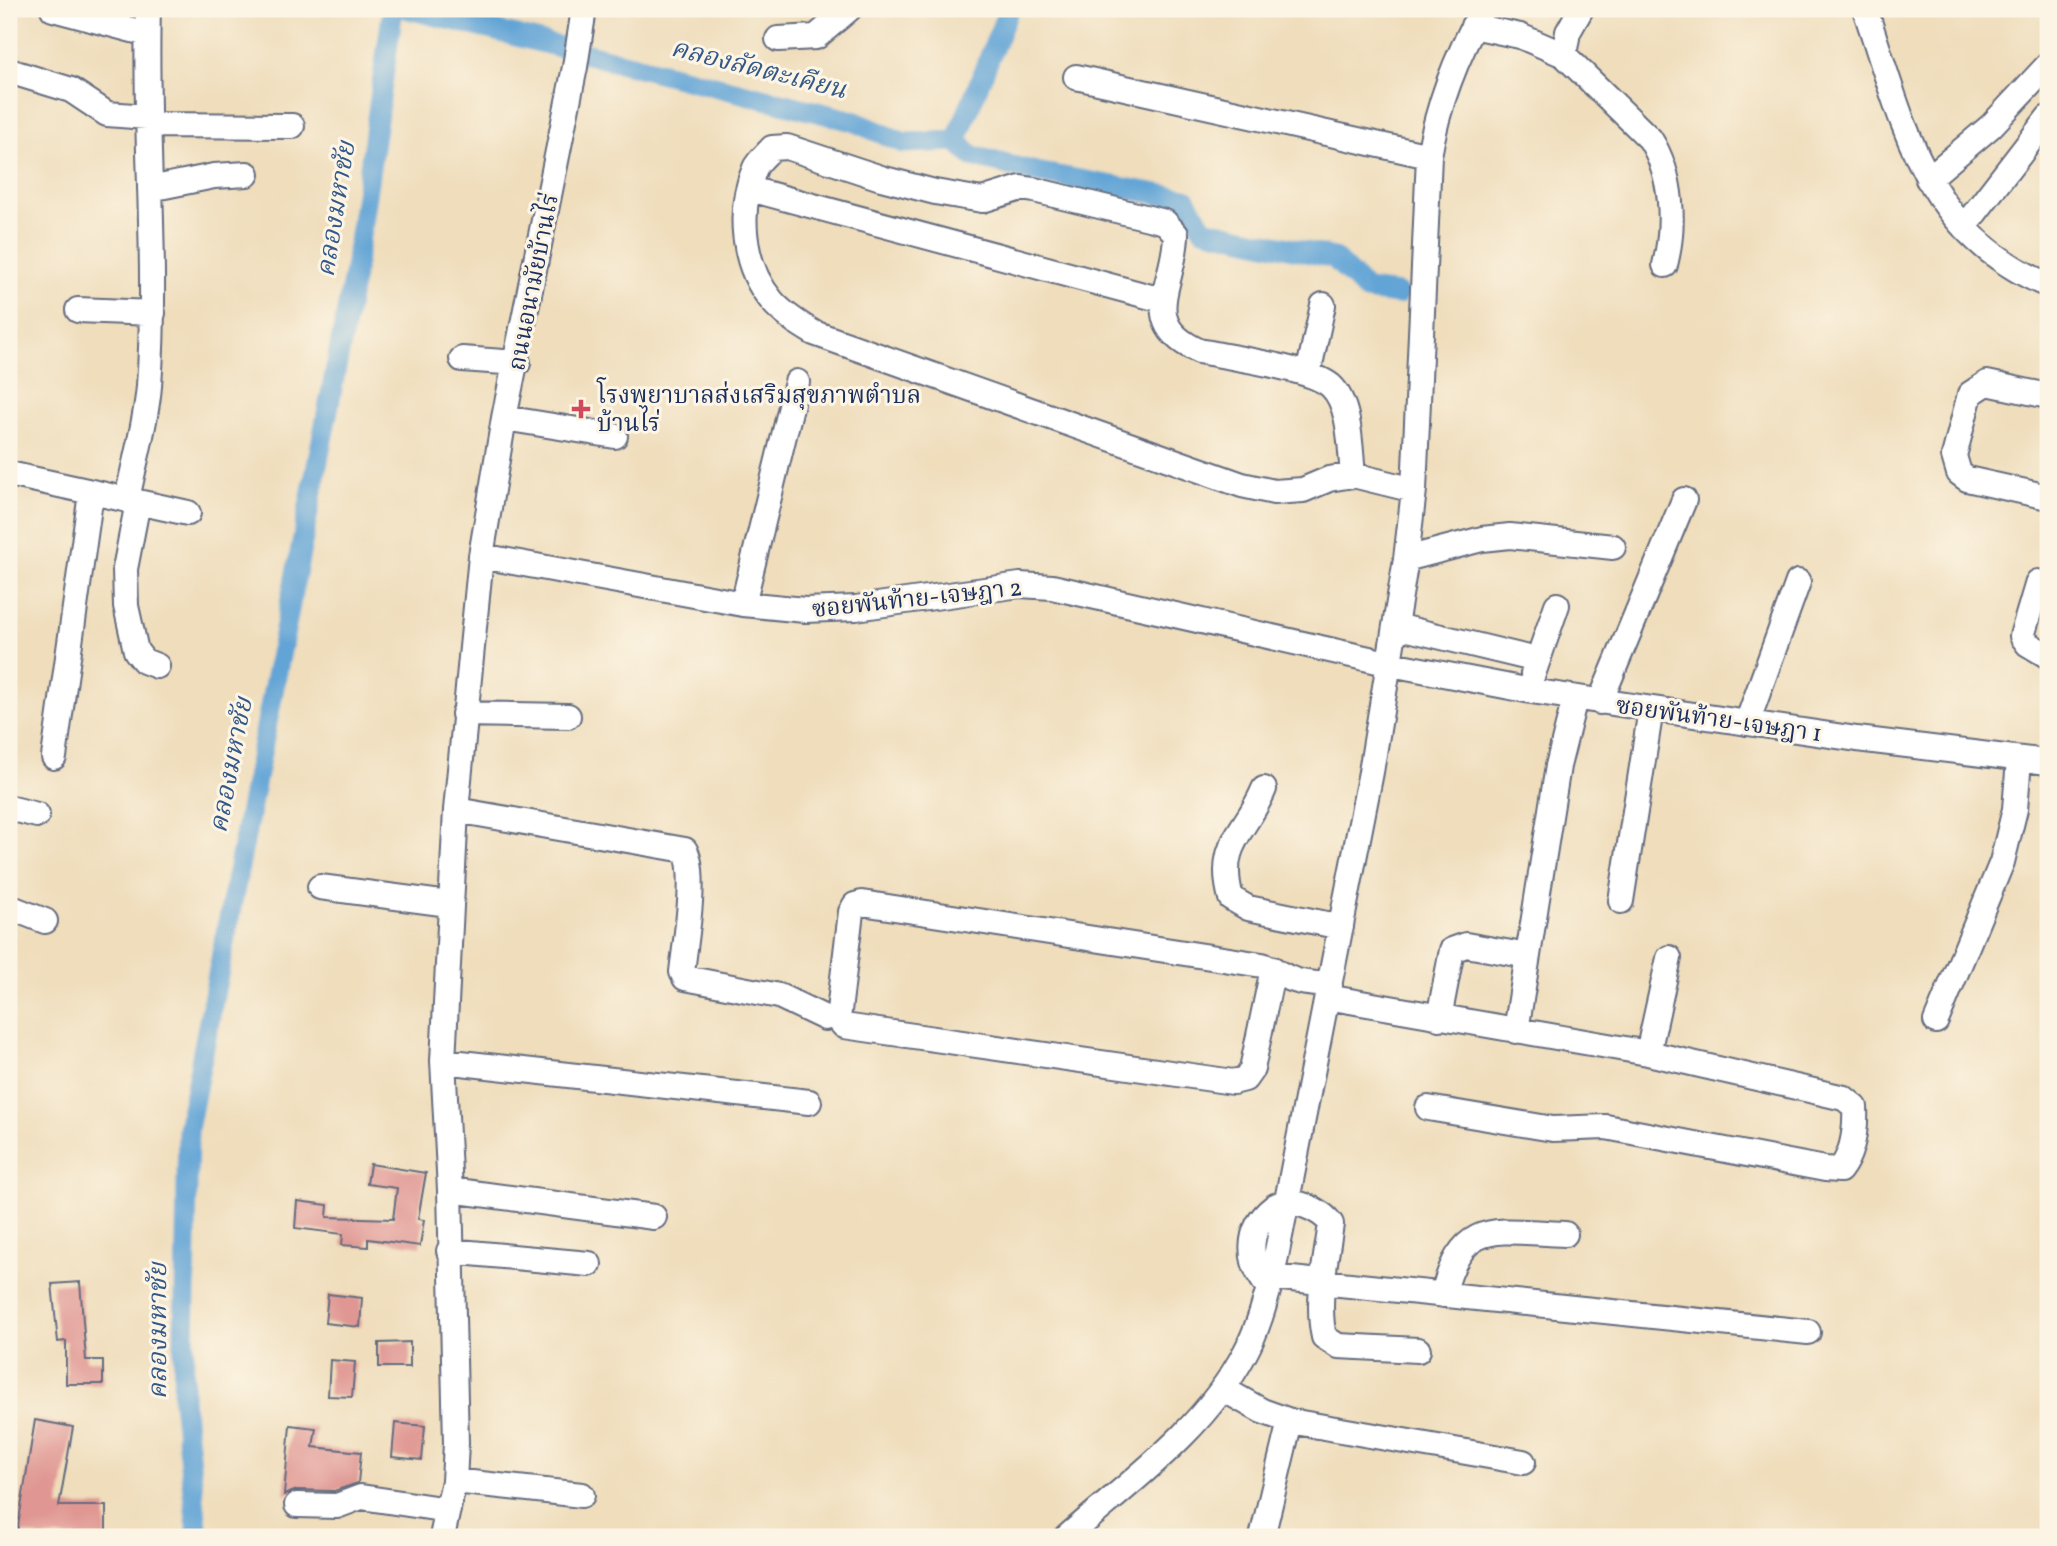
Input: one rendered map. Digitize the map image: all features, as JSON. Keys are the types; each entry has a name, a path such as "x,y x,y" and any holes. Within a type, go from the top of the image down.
{"street":[{"path":"53,9 147,34"},
{"path":"148,9 147,121 153,313 149,390 125,569 127,606 136,651 144,661 157,666"},
{"path":"778,39 816,37 849,9"},
{"path":"1564,55 1568,32 1581,9"},
{"path":"1865,9 1912,151 1928,179 1964,227 2010,266 2048,285"},
{"path":"1067,1537 1192,1428 1223,1388 1246,1352 1271,1282 1391,664 1406,559 1414,490 1425,194 1429,156 1436,115 1478,17 1564,55 1650,139 1659,154 1670,207 1672,239 1665,265"},
{"name":"ถนนอนามัยบ้านไร่","path":"442,1537 454,1481 456,1369 443,1061 449,904 464,714 481,556 504,418 518,363 582,20"},
{"path":"1928,179 1991,126 2048,65"},
{"path":"9,71 71,90 107,114 147,121 292,127"},
{"path":"1076,77 1429,156"},
{"path":"1964,227 2048,118"},
{"path":"1353,475 1346,421 1340,400 1331,386 1308,374 1199,351 1183,344 1165,323 1162,300 1176,247 1175,234 1172,228 1155,217 1021,188 982,200 935,192 881,178 787,146 772,148 755,166 745,226 748,258 771,300 796,323 814,333 1242,485 1274,492 1303,490 1329,479 1353,475 1414,490"},
{"path":"150,190 214,176 247,174"},
{"path":"750,189 1162,300"},
{"path":"1308,374 1323,305"},
{"path":"78,310 153,313"},
{"path":"462,359 518,363"},
{"path":"743,604 797,382"},
{"path":"2048,396 1987,383 1978,386 1970,394 1954,456 1958,473 1967,479 2048,497"},
{"path":"504,418 615,436"},
{"path":"9,474 188,513"},
{"path":"54,757 91,493"},
{"path":"1600,702 1684,500"},
{"path":"1406,559 1482,539 1510,536 1613,547"},
{"name":"ซอยพันท้าย-เจษฎา 2","path":"481,556 743,604 831,610 1020,584 1052,587 1391,664"},
{"path":"1747,723 1798,582"},
{"path":"2038,582 2022,636 2028,645 2048,656"},
{"path":"1531,691 1537,660 1557,605"},
{"path":"1396,626 1537,660"},
{"name":"ซอยพันท้าย-เจษฎา 1","path":"1391,664 1600,702 2048,762"},
{"path":"1516,1031 1558,765 1575,698"},
{"path":"1621,901 1651,709"},
{"path":"464,714 568,716"},
{"path":"1936,1021 2002,862 2015,809 2018,760"},
{"path":"1264,789 1253,813 1235,834 1228,849 1226,863 1231,898 1248,908 1341,927"},
{"path":"9,808 37,816"},
{"path":"456,810 685,850 689,858 689,882 682,972 685,978 779,996 825,1018"},
{"path":"320,887 449,904"},
{"path":"1273,969 1252,1069 1245,1079 1233,1082 845,1026 838,1019 851,912 855,905 862,904 1273,969 1291,980 1328,991 1439,1018 1648,1053 1844,1098 1855,1107 1856,1123 1848,1159 1840,1170 1606,1128 1553,1129 1428,1108"},
{"path":"9,907 45,921"},
{"path":"1439,1018 1451,950 1466,945 1528,957"},
{"path":"1648,1053 1669,958"},
{"path":"443,1061 809,1102"},
{"path":"450,1191 654,1217"},
{"path":"1287,1203 1318,1210 1331,1224 1322,1324 1329,1343 1418,1350"},
{"path":"1443,1294 1454,1258 1464,1245 1483,1233 1565,1234"},
{"path":"449,1251 589,1264"},
{"path":"1271,1282 1324,1282 1808,1332"},
{"path":"1223,1388 1262,1412 1290,1421 1523,1462"},
{"path":"1262,1537 1290,1421"},
{"path":"454,1481 582,1495"},
{"path":"297,1505 337,1506 361,1497 448,1510"}],"building":[{"path":"370,1164 426,1173 418,1219 424,1220 420,1246 368,1239 368,1247 342,1245 343,1234 295,1228 297,1201 328,1205 327,1217 393,1219 397,1188 367,1184"},
{"path":"80,1282 86,1360 103,1360 103,1384 66,1384 66,1341 58,1342 52,1284"},
{"path":"328,1294 362,1298 360,1327 325,1323"},
{"path":"410,1342 410,1367 379,1367 379,1343"},
{"path":"330,1360 355,1362 352,1397 328,1396"},
{"path":"35,1420 73,1427 59,1506 106,1506 106,1537 42,1537 17,1532"},
{"path":"395,1423 425,1426 422,1460 392,1457"},
{"path":"290,1425 316,1428 313,1447 361,1452 358,1483 334,1491 297,1490 284,1495"}],"waterway":[{"name":"คลองมหาชัย","path":"198,1537 183,1400 188,1129 355,270 393,9"},
{"name":"คลองลัดตะเคียน","path":"409,9 853,121 904,143 956,141 1009,9"},
{"path":"956,141 972,156 1036,172 1186,199 1203,229 1334,258 1366,290 1398,294"}],"place":[{"name":"โรงพยาบาลส่งเสริมสุขภาพตำบล บ้านไร่","path":"581,409"}]}
